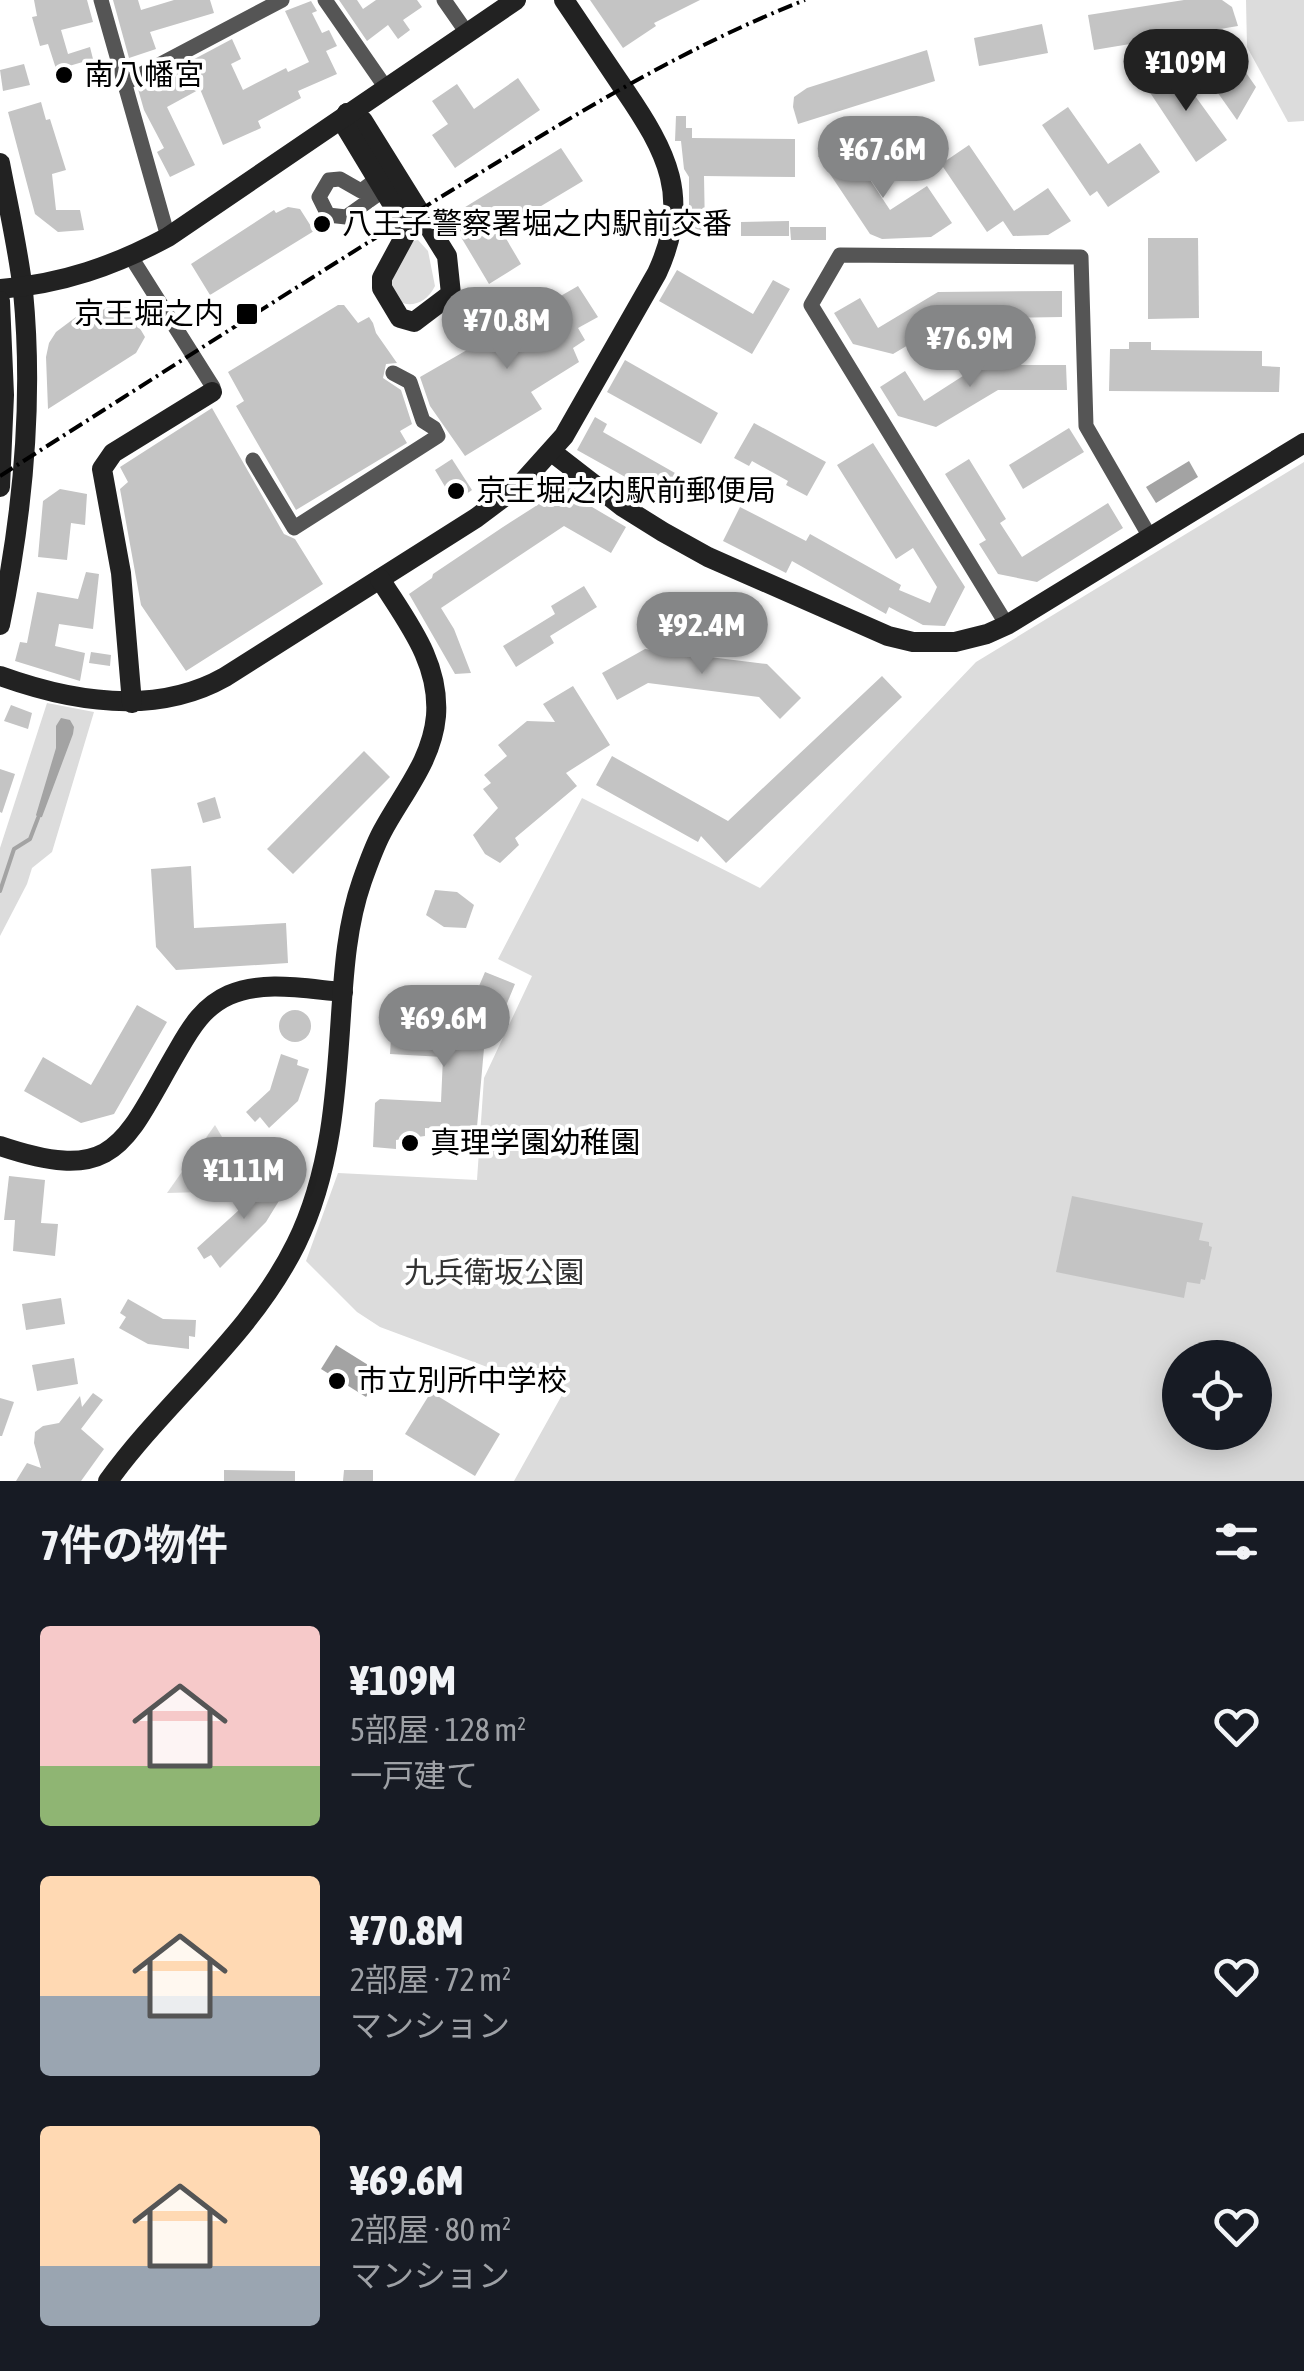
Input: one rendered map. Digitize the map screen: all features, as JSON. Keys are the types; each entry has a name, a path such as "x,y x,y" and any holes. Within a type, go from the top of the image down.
{"street":[{"path":"101,0 168,237"},
{"path":"125,82 282,0"},
{"path":"325,0 386,88"},
{"path":"444,0 468,33"},
{"path":"0,289 67,280 132,257 168,237 516,0"},
{"path":"0,676 132,703 178,697 214,683 506,496 552,452 657,274 668,247 674,210 669,168 658,139 564,0"},
{"path":"348,112 363,121 383,171 447,256 451,294 414,322 400,318 382,288 382,278 408,230"},
{"path":"0,163 22,287 27,440 16,540 0,624"},
{"path":"383,171 384,191 408,230"},
{"path":"383,171 361,190 340,179 329,180 319,197 328,215 346,217 384,191"},
{"path":"408,230 422,229 435,236"},
{"path":"1007,625 811,304 840,255 1081,257 1086,426 1150,537"},
{"path":"132,257 213,387 212,392 113,453 102,469 122,573 132,703"},
{"path":"0,301 4,396 0,487"},
{"path":"253,460 294,528 438,436 434,428 422,421 410,382 394,373"},
{"path":"552,452 624,507 678,540 878,632 913,642 955,642 1007,625 1304,443"},
{"path":"108,1481 248,1322 274,1286 297,1241 328,1146 349,934 360,885 381,834 424,760 436,717 432,676 422,644 380,579"},
{"path":"0,1146 59,1163 98,1157 134,1127 195,1022 210,1006 234,993 259,987 342,992"}],"green space":[{"path":"1246,0 1304,0 1304,121 1288,122 1247,47"},
{"path":"418,240 428,251 435,286 422,301 406,304 394,296 392,279 413,241"},
{"name":"九兵衛坂公園","path":"1304,462 1304,1481 514,1481 562,1395 380,1327 357,1312 306,1261 338,1173 477,1180 484,1078 532,976 498,959 582,798 760,888 976,662"},
{"path":"47,703 94,712 52,852 32,868 0,936 0,848"},
{"path":"215,1125 232,1154 203,1192 167,1193"}],"shaded area":[{"path":"1189,461 1198,477 1156,503 1146,487"},
{"path":"61,718 70,720 73,734 42,817 38,818 56,748 56,726"},
{"path":"336,1345 381,1373 366,1397 321,1369"}],"building":[{"path":"34,0 87,0 93,22 61,30 68,54 90,47 93,59 69,66 72,75 59,78 48,44 40,46 32,17 37,16"},
{"path":"113,0 138,0 141,10 174,0 210,0 214,13 150,32 156,49 129,58"},
{"path":"339,0 357,0 363,9 376,0 417,0 422,7 403,20 410,30 398,39 388,25 367,41"},
{"path":"590,0 700,0 654,23 656,26 623,48"},
{"path":"1184,0 1222,0 1232,7 1238,26 1094,50 1088,15"},
{"path":"311,1 322,33 329,30 337,46 326,51 337,74 298,91 301,98 258,121 261,128 223,145 200,89 167,107 195,165 170,177 157,152 164,148 138,89 232,39 241,59 231,64 243,90 286,68 288,72 309,62 285,11"},
{"path":"1042,24 1048,53 979,66 974,38"},
{"path":"927,50 935,81 798,124 794,97 807,88"},
{"path":"1237,60 1256,87 1237,120 1213,86 1223,79 1219,73"},
{"path":"24,64 30,85 3,91 0,70"},
{"path":"1172,64 1227,140 1196,162 1147,88 1165,75 1163,70"},
{"path":"518,78 540,110 455,168 432,135 448,124 432,101 457,84 474,109"},
{"path":"41,102 66,170 52,174 56,210 80,210 84,230 58,232 35,214 8,112"},
{"path":"1068,107 1108,164 1140,143 1160,172 1108,207 1097,191 1090,196 1042,125"},
{"path":"676,116 686,116 686,128 692,128 692,138 795,139 795,177 704,176 705,230 689,230 689,177 684,169 681,141 675,141"},
{"path":"843,139 890,210 927,186 952,223 931,237 882,239 870,234 818,156"},
{"path":"969,145 1014,211 1048,188 1071,221 1048,235 1013,236 1003,221 987,232 941,164"},
{"path":"561,148 583,181 501,230 521,264 489,284 449,217"},
{"path":"288,207 300,209 314,231 210,295 191,264 274,210 276,213"},
{"path":"789,221 789,236 741,236 741,222"},
{"path":"790,227 826,227 826,240 791,240"},
{"path":"1148,238 1198,238 1199,318 1148,319"},
{"path":"677,270 753,314 773,280 790,289 752,354 659,301"},
{"path":"578,286 598,317 578,328 585,340 573,348 579,362 531,392 542,409 465,456 430,406 420,377"},
{"path":"1062,291 1062,317 952,319 893,354 853,344 834,313 860,298 878,328 938,292"},
{"path":"122,298 145,337 136,353 48,409 46,357 56,332 88,308 93,316"},
{"path":"338,305 344,305 358,323 369,317 373,323 397,363 386,364 383,378 401,390 412,424 400,431 407,443 296,510 236,406 244,401 228,372"},
{"path":"1129,342 1151,342 1151,350 1262,351 1262,366 1280,367 1279,392 1109,391 1110,349 1129,349"},
{"path":"625,360 718,413 701,444 607,392"},
{"path":"980,365 1066,365 1067,390 998,390 936,427 898,416 880,387 905,371 924,401"},
{"path":"212,408 284,534 295,539 323,584 186,671 141,605 120,489 128,482 120,467"},
{"path":"595,417 607,424 603,432 675,473 661,497 577,450"},
{"path":"754,423 826,462 807,496 752,461 749,466 734,458"},
{"path":"1069,428 1084,452 1023,489 1009,465"},
{"path":"873,443 965,587 945,626 923,625 889,607 886,614 792,561 786,573 723,541 740,507 806,541 810,534 901,585 899,590 930,603 937,587 913,548 896,559 837,465"},
{"path":"452,459 472,490 456,501 447,498 447,490 435,470"},
{"path":"969,459 1006,519 1000,523 1022,557 1108,503 1123,528 1037,582 998,574 979,544 986,540 945,474"},
{"path":"574,487 587,504 626,527 611,553 564,526 441,608 454,629 471,673 455,674 409,594 503,527 564,488"},
{"path":"60,489 87,494 85,525 71,523 67,560 38,557 43,501"},
{"path":"86,572 99,574 93,629 59,624 55,646 85,653 80,681 15,661 20,642 27,643 37,592 78,599"},
{"path":"584,586 597,607 550,636 554,643 516,667 503,646 555,614 551,606"},
{"path":"645,649 767,664 801,698 780,719 759,697 648,683 617,700 602,673"},
{"path":"91,652 111,655 110,666 89,663"},
{"path":"882,676 902,697 726,863 701,836 698,842 596,785 612,756 728,821"},
{"path":"573,686 610,745 566,773 577,786 515,838 519,845 500,863 485,854 473,835 498,808 483,789 491,783 484,775 507,756 498,745 527,721 555,722 543,704"},
{"path":"11,705 32,713 28,729 4,721"},
{"path":"364,751 390,777 293,874 267,849"},
{"path":"0,769 15,774 2,813 0,812"},
{"path":"215,797 221,818 203,823 197,803"},
{"path":"191,866 194,928 286,923 288,963 176,970 156,947 151,869"},
{"path":"435,890 457,892 474,905 466,928 444,927 426,915"},
{"path":"485,972 515,984 496,1030 486,1026 476,1138 459,1137 459,1130 425,1128 425,1136 396,1140 396,1149 373,1147 375,1103 380,1099 441,1102 443,1057 390,1054 392,1022 462,1026"},
{"path":"137,1005 167,1022 114,1114 81,1123 24,1091 43,1057 91,1085"},
{"path":"295,1010 306,1015 311,1026 306,1037 295,1042 284,1037 279,1026 284,1015"},
{"path":"281,1054 309,1069 298,1101 269,1128 260,1117 255,1122 246,1112 270,1090"},
{"path":"265,1169 278,1176 274,1184 285,1191 266,1222 220,1268 211,1255 204,1259 197,1248 249,1201"},
{"path":"9,1176 45,1180 41,1223 58,1224 55,1256 13,1251 15,1220 4,1220"},
{"path":"1072,1196 1203,1223 1199,1240 1212,1247 1205,1280 1201,1279 1200,1284 1187,1282 1184,1298 1056,1272"},
{"path":"61,1298 65,1324 26,1330 22,1304"},
{"path":"128,1299 163,1319 196,1320 195,1337 189,1336 189,1349 148,1344 119,1328 126,1317 120,1313"},
{"path":"74,1358 78,1384 37,1391 32,1365"},
{"path":"431,1392 500,1434 475,1476 405,1434"},
{"path":"93,1393 103,1400 81,1429 104,1449 81,1481 16,1481 27,1463 41,1468 35,1432 59,1423 80,1396 82,1407"},
{"path":"0,1398 14,1402 2,1436 0,1436"},
{"path":"224,1470 295,1471 295,1481 224,1481"},
{"path":"344,1470 373,1470 373,1481 343,1481"}],"waterway":[{"path":"0,891 14,849 30,839 38,818"}],"railway":[{"path":"0,476 567,120 707,43 805,0"}],"place":[{"name":"南八幡宮","path":"64,75"},
{"name":"八王子警察署堀之内駅前交番","path":"322,224"},
{"name":"京王堀之内","path":"247,314"},
{"name":"京王堀之内駅前郵便局","path":"456,491"},
{"name":"真理学園幼稚園","path":"410,1143"},
{"name":"市立別所中学校","path":"337,1381"}]}
